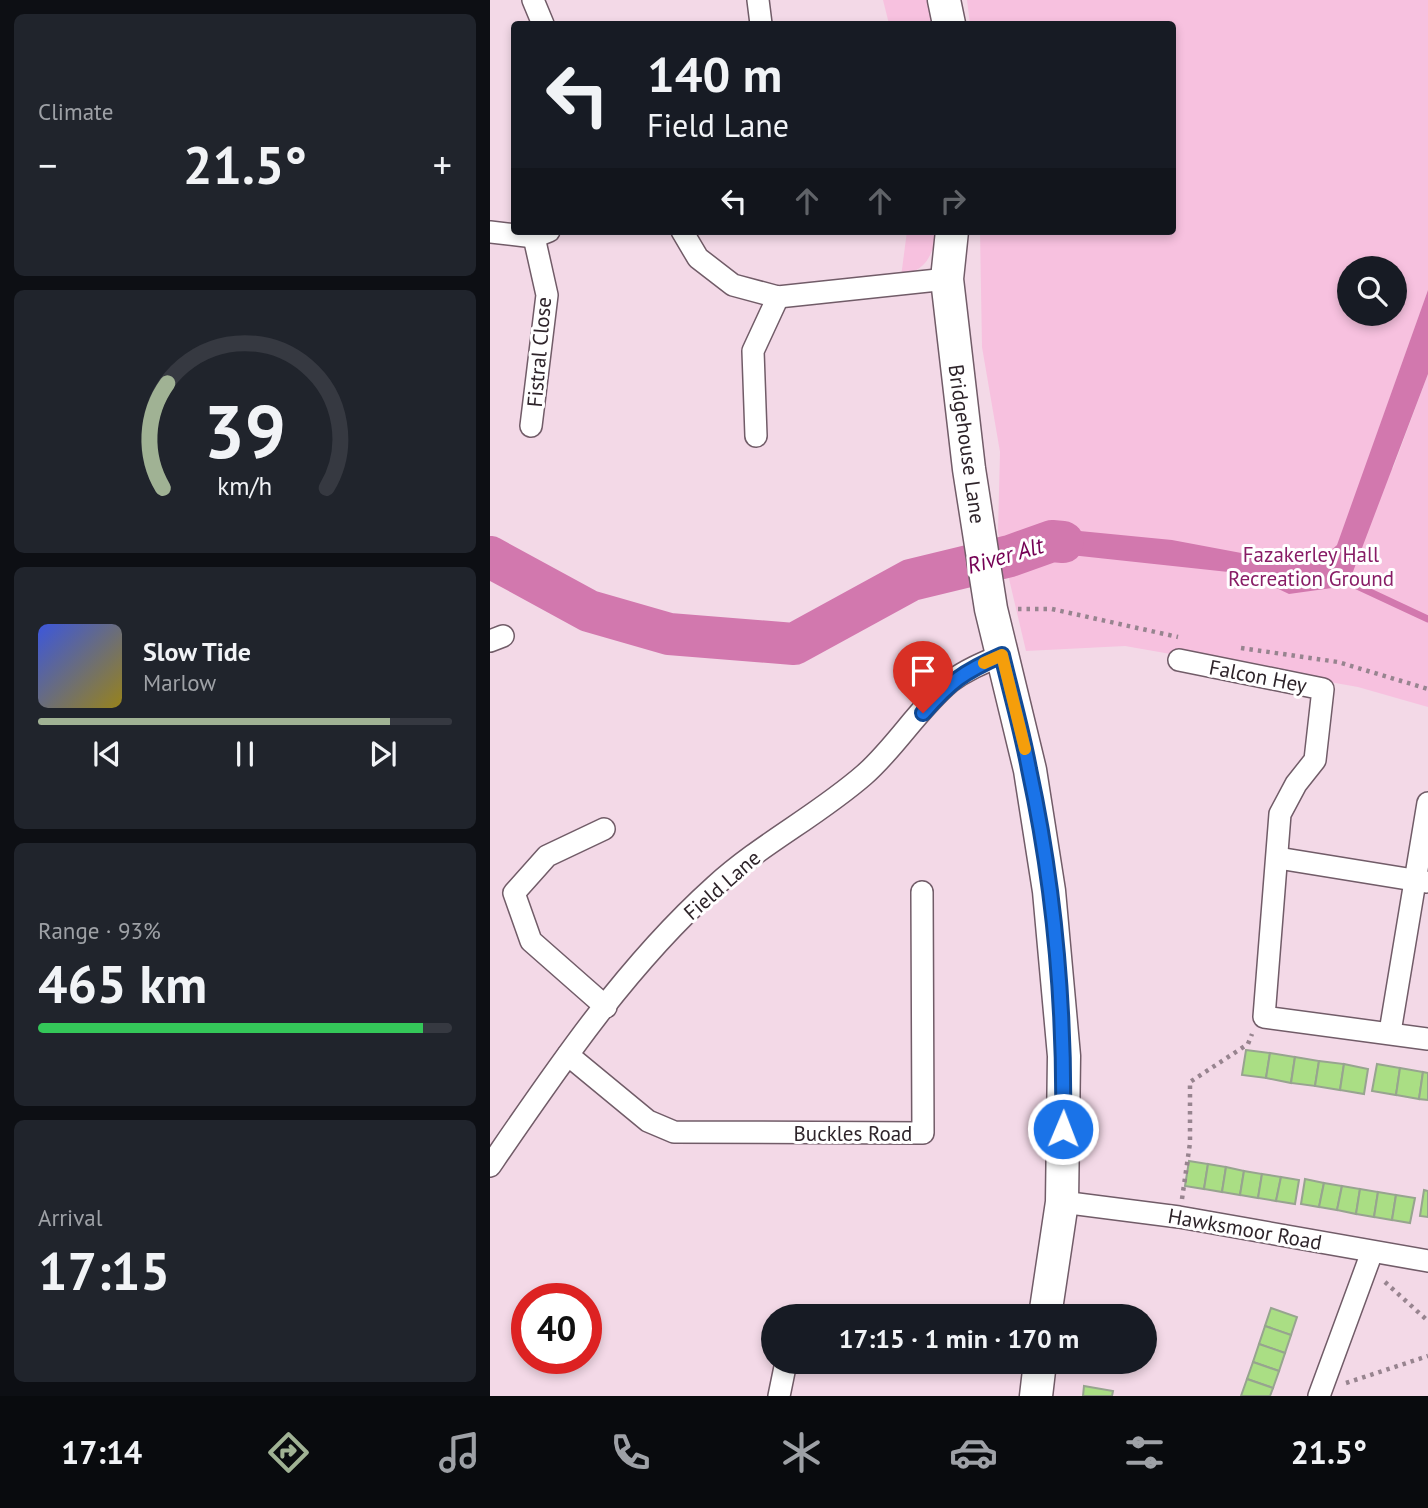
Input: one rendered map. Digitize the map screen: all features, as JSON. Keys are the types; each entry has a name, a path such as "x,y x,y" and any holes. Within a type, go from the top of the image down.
{"street":[{"path":"533,0 542,21"},
{"path":"758,0 761,21"},
{"path":"944,0 948,21"},
{"path":"490,232 511,233"},
{"name":"Fistral Close","path":"531,426 547,295 541,235"},
{"path":"684,235 698,258 733,285 778,297 947,279"},
{"name":"Bridgehouse Lane","path":"952,235 947,279 969,469 991,609 1030,770 1049,891 1064,1056 1062,1202 1047,1304"},
{"path":"756,436 753,351 778,297"},
{"name":"Field Lane","path":"490,1166 568,1055 606,1007 651,952 717,884 865,774 948,684 968,670 1002,655"},
{"name":"Falcon Hey","path":"1179,660 1323,689 1315,760 1296,784 1279,814 1278,858 1264,1017"},
{"path":"1390,1032 1421,881 1428,803"},
{"path":"604,829 547,856 514,893 531,941 606,1007"},
{"path":"1278,858 1421,881"},
{"name":"Buckles Road","path":"568,1055 648,1121 674,1132 923,1133 922,892"},
{"path":"1264,1017 1428,1038"},
{"name":"Hawksmoor Road","path":"1062,1202 1180,1217 1428,1261"},
{"path":"1328,1392 1335,1360 1372,1252"},
{"path":"779,1396 784,1374"},
{"path":"1036,1396 1039,1374"}],"path":[{"path":"1180,1217 1190,1143 1190,1082 1248,1044 1255,1025 1264,1017"},
{"path":"1372,1252 1385,1283 1428,1321"},
{"path":"1328,1392 1428,1356"}],"green space":[{"path":"883,0 929,0 932,21 888,21"},
{"name":"Fazakerley Hall Recreation Ground","path":"967,0 1428,0 1428,290 1367,462 1393,468 1428,374 1428,707 1358,687 1125,646 1026,651 998,532 1000,452 982,347 980,235 1176,235 1176,21 970,21"},
{"path":"906,235 937,235 923,265 901,277"}],"shaded area":[{"path":"1428,290 1428,374 1351,577 1339,587 1289,594 1247,574 1052,553 1012,565 1007,543 1049,528 1172,540 1295,563 1326,555 1337,545"}],"building":[{"path":"1246,1050 1270,1053 1266,1078 1242,1075"},
{"path":"1270,1053 1295,1057 1291,1083 1266,1078"},
{"path":"1295,1057 1319,1061 1315,1086 1291,1083"},
{"path":"1319,1061 1344,1064 1340,1090 1315,1086"},
{"path":"1344,1064 1368,1069 1364,1094 1340,1090"},
{"path":"1377,1064 1400,1068 1396,1095 1372,1091"},
{"path":"1400,1068 1423,1072 1419,1099 1396,1095"},
{"path":"1423,1072 1428,1073 1428,1100 1419,1099"},
{"path":"1189,1161 1208,1164 1204,1189 1185,1186"},
{"path":"1208,1164 1226,1167 1222,1192 1204,1189"},
{"path":"1226,1167 1244,1171 1240,1195 1222,1192"},
{"path":"1244,1171 1262,1174 1258,1198 1240,1195"},
{"path":"1262,1174 1281,1177 1276,1201 1258,1198"},
{"path":"1281,1177 1299,1180 1295,1204 1276,1201"},
{"path":"1305,1179 1324,1183 1319,1207 1301,1204"},
{"path":"1324,1183 1342,1186 1337,1210 1319,1207"},
{"path":"1342,1186 1360,1189 1356,1214 1337,1210"},
{"path":"1360,1189 1378,1192 1374,1217 1356,1214"},
{"path":"1424,1190 1428,1191 1428,1217 1420,1216"},
{"path":"1378,1192 1396,1195 1392,1220 1374,1217"},
{"path":"1396,1195 1415,1198 1410,1223 1392,1220"},
{"path":"1271,1308 1297,1317 1291,1335 1265,1326"},
{"path":"1265,1326 1291,1335 1285,1353 1259,1344"},
{"path":"1259,1344 1285,1353 1279,1371 1253,1362"},
{"path":"1253,1362 1279,1371 1273,1388 1247,1379"},
{"path":"1247,1379 1273,1388 1270,1396 1241,1396"},
{"path":"1084,1386 1113,1391 1112,1396 1083,1396"}],"waterway":[{"name":"River Alt","path":"490,557 589,611 669,634 794,644 911,580 1010,556 1052,541 1063,542"},
{"path":"1340,578 1428,619"}],"slow traffic":[{"path":"984,663 1002,655 1025,749"}],"route":[{"path":"923,713 948,684 968,670 1002,655 1030,770 1049,891 1064,1056 1063,1129"}]}
